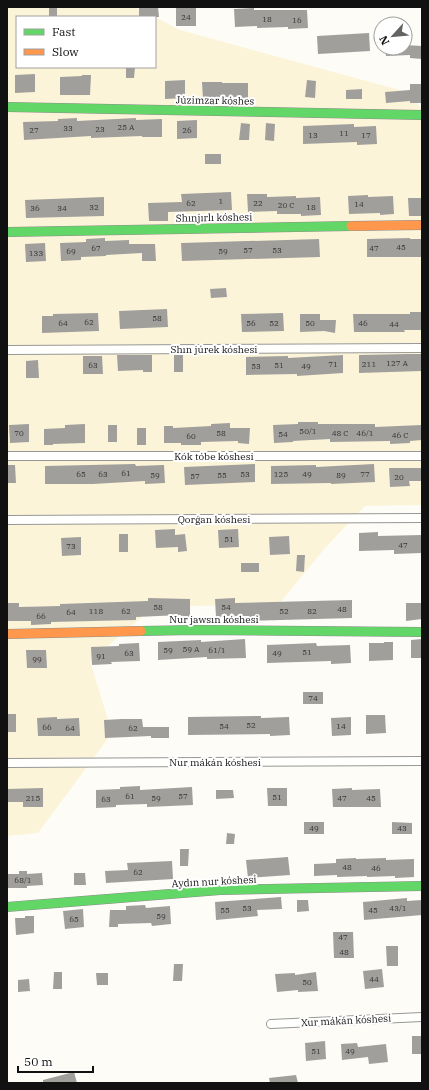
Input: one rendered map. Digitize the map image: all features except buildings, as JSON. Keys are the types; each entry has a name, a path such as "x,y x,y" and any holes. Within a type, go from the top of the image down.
{"street":[{"name":"Júzimzar kóshes","path":"7,107 422,115"},
{"name":"Shınjırlı kóshesi","path":"7,232 422,225"},
{"name":"Shın júrek kóshesi","path":"7,350 422,348"},
{"name":"Kók tóbe kóshesi","path":"7,456 422,456"},
{"name":"Qorǵan kóshesi","path":"7,520 422,518"},
{"name":"Nur jawsın kóshesi","path":"7,634 194,630 422,632"},
{"name":"Nur mákán kóshesi","path":"7,763 422,761"},
{"name":"Aydın nur kóshesi","path":"7,906 220,890 422,886"},
{"name":"Xur mákán kóshesi","path":"271,1024 422,1017"}],"sand":[{"path":"7,7 134,7 153,16 16,16 16,68 156,68 156,18 180,30 407,92 422,109 422,505 365,506 325,548 279,604 154,607 90,661 112,733 38,833 7,836"}],"traffic: fast":[{"path":"7,107 422,115"},
{"path":"7,232 351,226"},
{"path":"141,631 422,632"},
{"path":"7,907 220,890 422,886"}],"traffic: slow":[{"path":"351,226 422,225"},
{"path":"7,634 141,631"}]}
